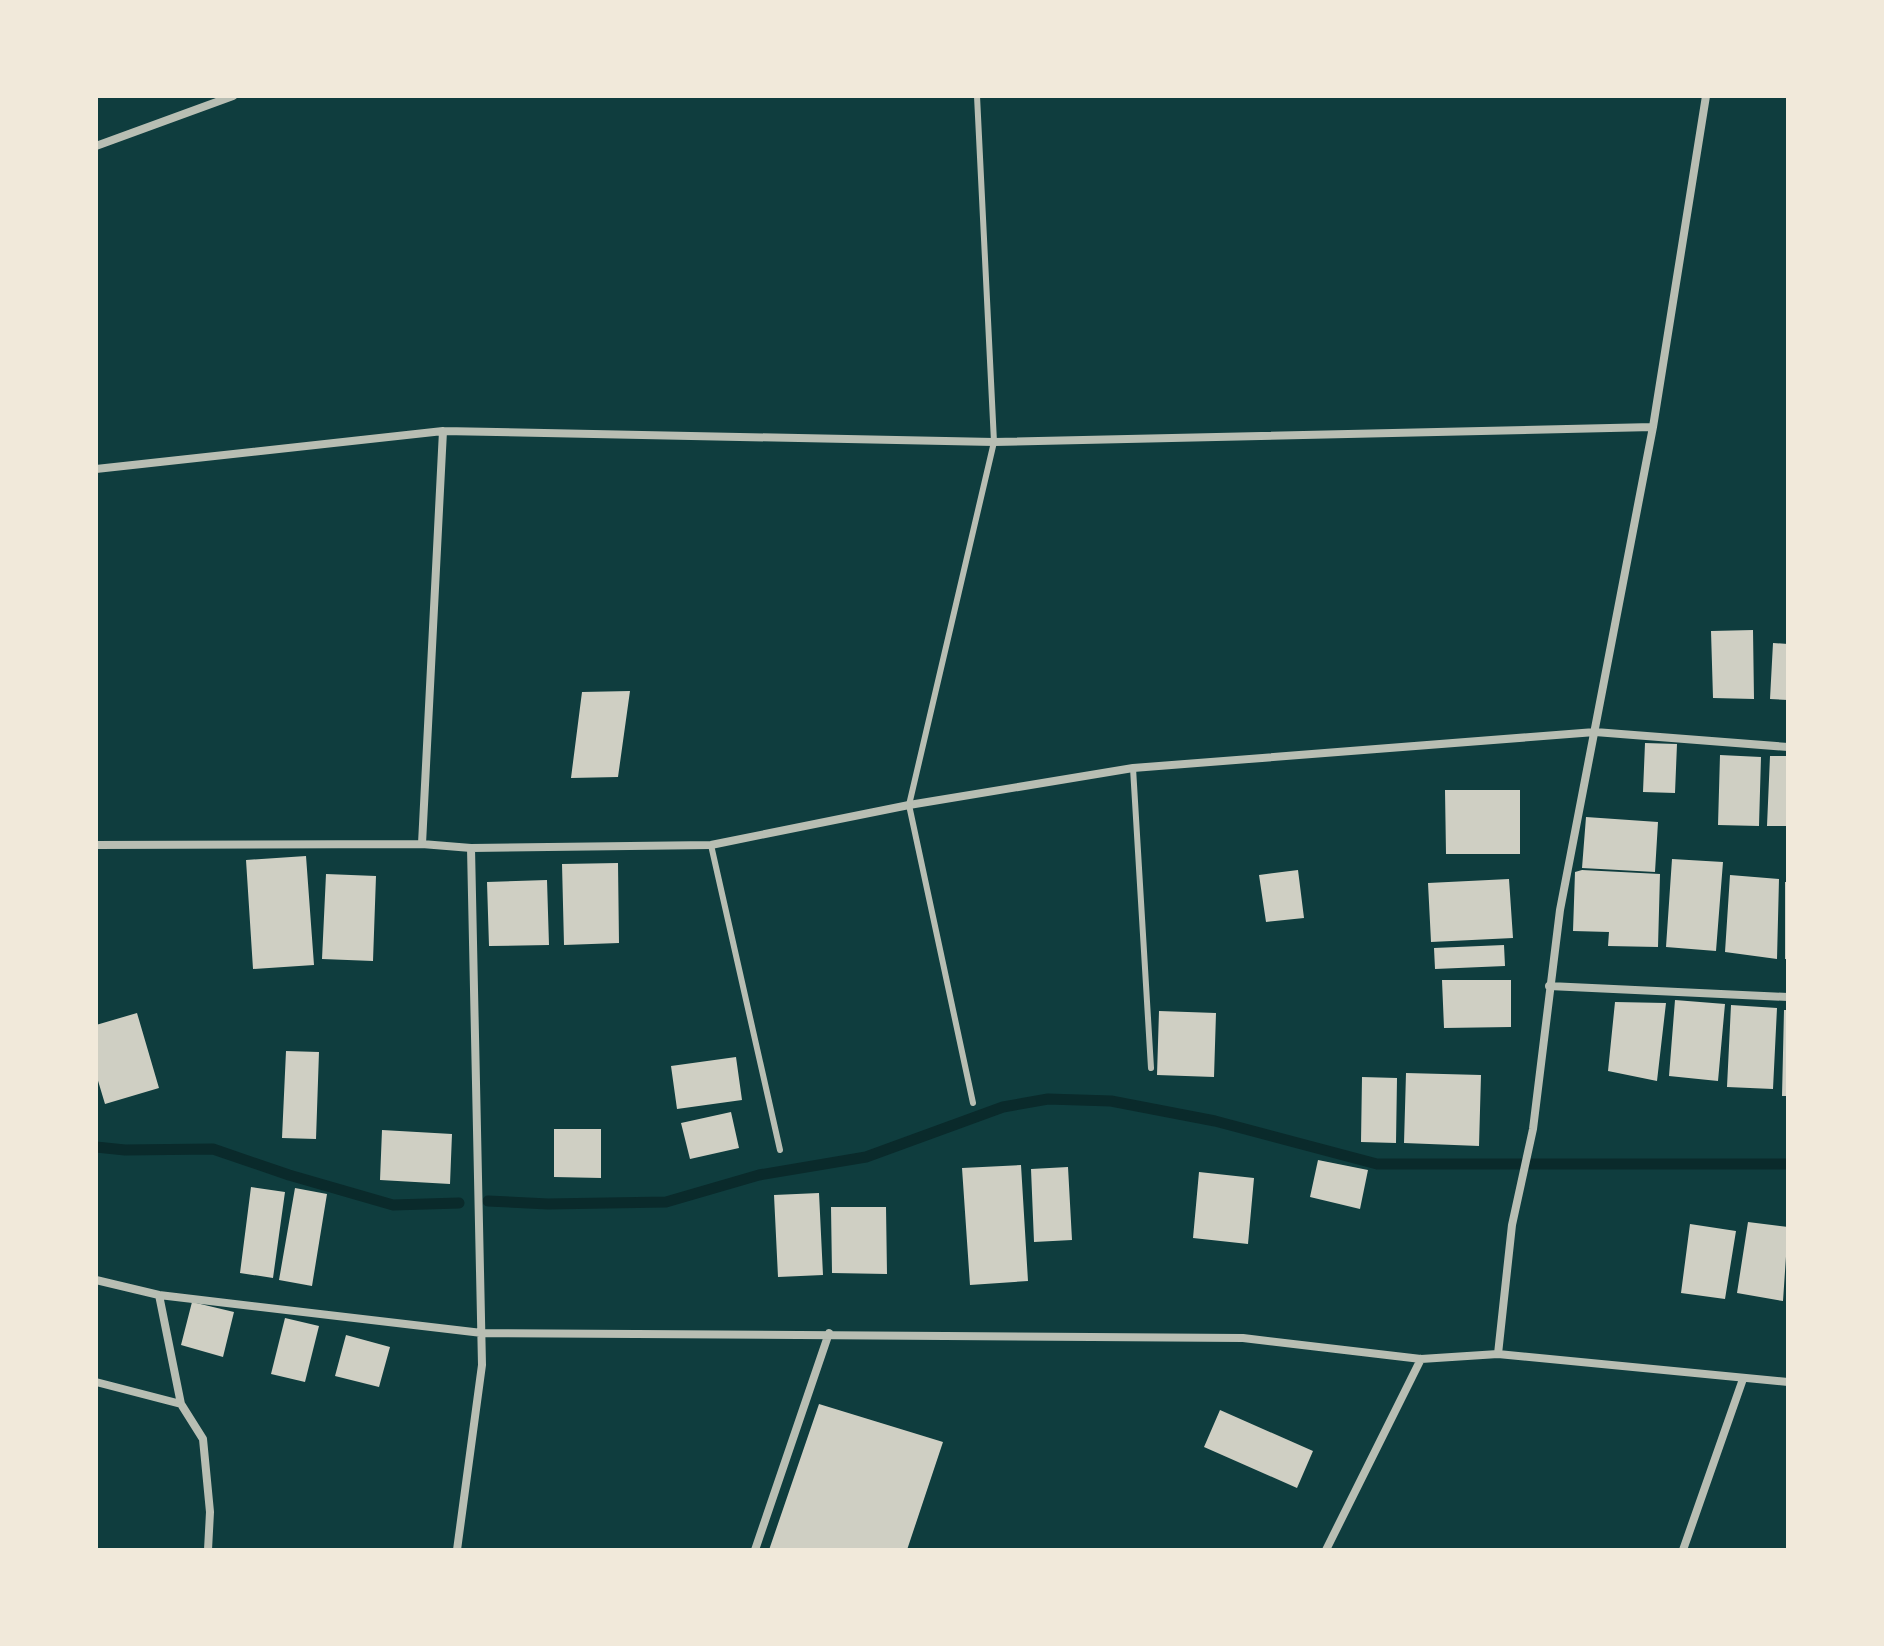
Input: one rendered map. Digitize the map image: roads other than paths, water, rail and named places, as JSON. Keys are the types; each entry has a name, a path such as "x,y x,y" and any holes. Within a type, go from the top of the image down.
{"street":[{"path":"96,146 233,96"},
{"path":"1498,1354 1512,1225 1533,1129 1549,986 1577,817 1653,427 1706,96"},
{"path":"96,469 443,431 994,442 1653,427"},
{"path":"422,844 443,431"},
{"path":"96,845 422,844 471,848 711,845 909,805 1133,768 1595,732 1788,747"},
{"path":"457,1550 482,1365 471,848"},
{"path":"1549,986 1788,997"},
{"path":"96,1280 159,1295 482,1333 1243,1338 1421,1359 1498,1354 1788,1382"},
{"path":"159,1295 181,1404 203,1439 210,1512 208,1550"},
{"path":"755,1550 829,1333"},
{"path":"1326,1550 1421,1359"},
{"path":"1683,1550 1743,1379"},
{"path":"96,1382 181,1404"}],"lane":[{"path":"973,1103 909,805 994,442 977,96"},
{"path":"1133,768 1151,1068"},
{"path":"711,845 780,1150"}],"waterway":[{"path":"488,1201 548,1204 666,1202 759,1175 866,1157 1003,1107 1048,1099 1111,1101 1215,1121 1377,1164 1788,1164"},
{"path":"96,1147 125,1150 213,1149 393,1205 459,1203"}]}
